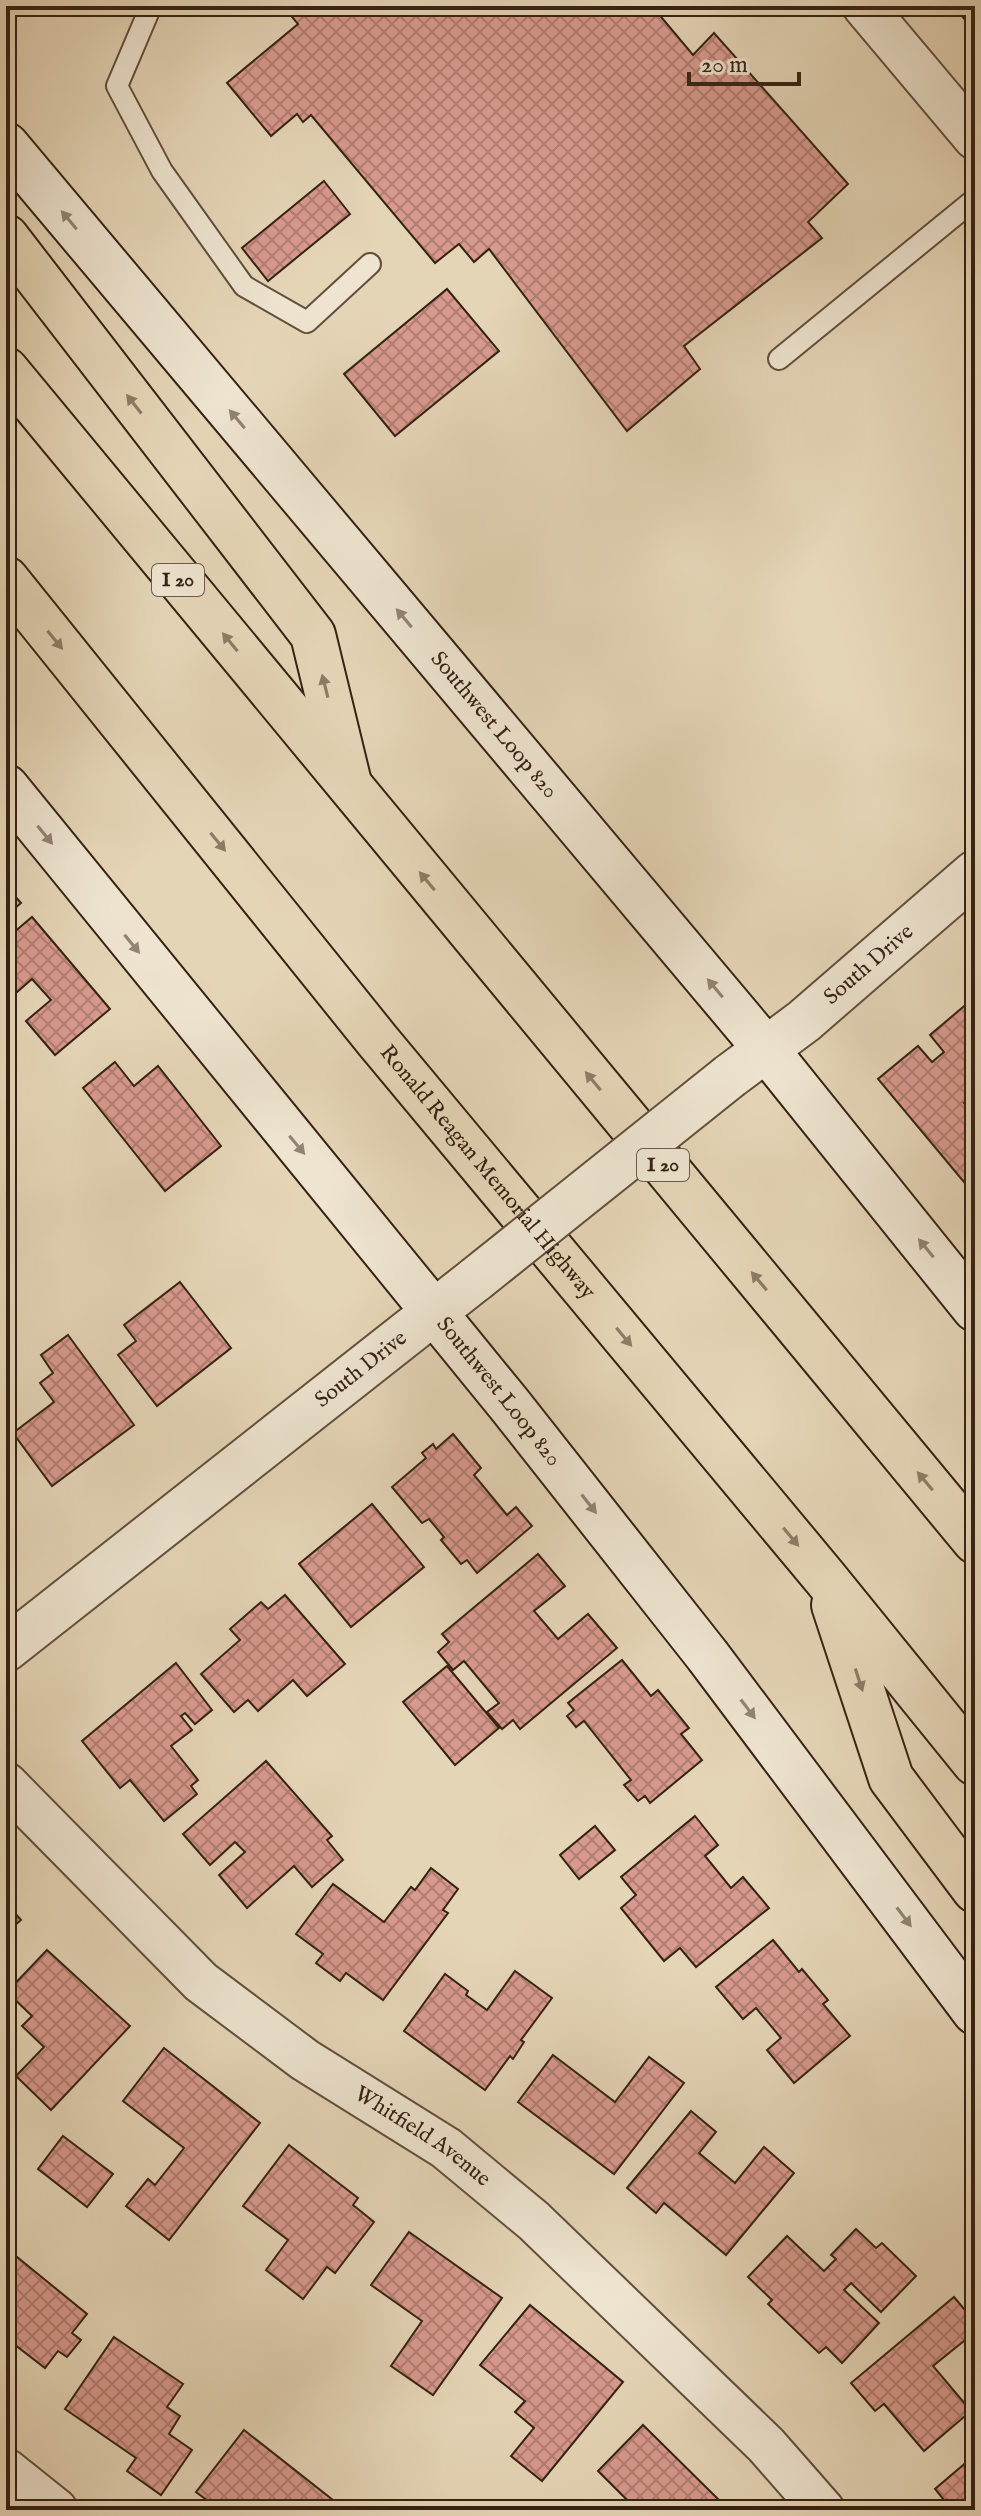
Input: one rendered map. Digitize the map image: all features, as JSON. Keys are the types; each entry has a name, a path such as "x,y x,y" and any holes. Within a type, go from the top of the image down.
{"highway":[{"path":"6,237 313,635 351,789"},
{"name":"I 20","path":"6,370 975,1541"},
{"name":"Ronald Reagan Memorial Highway","path":"13,592 377,1040 826,1579 975,1763"},
{"path":"826,1579 891,1778 975,1890"}],"main road":[{"name":"Southwest Loop 820","path":"6,145 765,1048 975,1309"},
{"name":"Southwest Loop 820","path":"6,787 436,1312 707,1655 975,2012"},
{"name":"South Drive","path":"6,1649 436,1312 765,1048 804,1021 975,873"}],"street":[{"path":"864,6 975,138"},
{"name":"Whitfield Avenue","path":"6,1784 201,1982 305,2060 446,2148 534,2221 766,2445 823,2510"},
{"path":"6,2470 56,2510"}],"lane":[{"path":"151,6 117,86 162,171 244,286 307,322 370,264"},
{"path":"779,359 975,199"}],"building":[{"path":"283,6 652,6 693,55 714,33 848,184 808,222 822,238 684,346 700,369 627,431 489,249 474,262 459,244 435,263 311,115 303,122 297,114 271,136 227,83 298,24"},
{"path":"953,6 975,6 975,31"},
{"path":"324,181 350,214 268,281 242,248"},
{"path":"447,289 499,351 395,436 344,374"},
{"path":"6,886 21,903 6,916"},
{"path":"32,917 110,1009 55,1055 26,1021 51,1000 32,979 8,1000 6,998 6,939"},
{"path":"969,1002 975,1010 975,1095 964,1103 975,1117 975,1173 964,1182 878,1079 918,1046 932,1062 944,1052 930,1035"},
{"path":"115,1062 134,1086 158,1066 221,1146 165,1191 83,1088"},
{"path":"180,1282 231,1348 157,1406 118,1355 136,1341 124,1325"},
{"path":"68,1335 134,1425 52,1486 13,1433 54,1402 40,1383 53,1373 41,1355"},
{"path":"453,1434 481,1468 474,1475 507,1515 516,1507 532,1526 477,1573 467,1560 461,1564 429,1519 422,1523 392,1487 426,1458 422,1453 433,1444 436,1449"},
{"path":"372,1504 424,1567 351,1627 299,1564"},
{"path":"538,1554 565,1586 534,1611 558,1639 588,1614 617,1648 520,1729 513,1720 502,1729 487,1712 499,1703 464,1661 453,1670 438,1652 449,1642 442,1634"},
{"path":"285,1595 345,1664 307,1696 293,1680 258,1711 248,1700 234,1712 201,1674 240,1640 230,1629 261,1602 268,1609"},
{"path":"622,1660 651,1696 658,1690 689,1728 681,1734 702,1760 650,1803 645,1796 638,1801 624,1785 631,1780 584,1721 576,1727 567,1716 574,1710 568,1703"},
{"path":"176,1663 212,1710 195,1724 185,1713 181,1716 192,1730 171,1746 198,1780 191,1786 197,1794 164,1821 130,1780 120,1788 82,1741"},
{"path":"447,1666 499,1728 455,1765 403,1702"},
{"path":"266,1761 332,1836 327,1840 343,1860 312,1887 294,1866 247,1908 219,1875 245,1852 235,1842 210,1865 183,1834"},
{"path":"695,1816 718,1845 705,1856 731,1888 743,1877 769,1908 696,1967 680,1948 664,1961 621,1908 636,1895 621,1877"},
{"path":"595,1826 615,1850 579,1879 560,1855"},
{"path":"431,1868 458,1889 443,1910 448,1913 383,2000 346,1973 340,1981 316,1963 323,1954 296,1934 333,1884 384,1922 411,1887 415,1890"},
{"path":"6,1903 21,1920 6,1933"},
{"path":"773,1940 799,1972 802,1969 828,2000 823,2004 850,2036 794,2083 767,2050 781,2038 756,2008 743,2019 716,1987"},
{"path":"47,1950 130,2026 51,2110 16,2076 44,2047 22,2026 32,2016 7,1992"},
{"path":"515,1971 552,1998 521,2040 524,2042 513,2059 510,2056 485,2090 404,2031 445,1974 487,2010"},
{"path":"164,2048 260,2123 169,2240 126,2206 148,2179 155,2185 184,2148 123,2101"},
{"path":"553,2055 615,2102 649,2057 684,2083 614,2174 518,2102"},
{"path":"691,2111 716,2132 699,2153 735,2183 764,2147 794,2173 726,2255 664,2203 656,2213 627,2188"},
{"path":"63,2136 113,2174 87,2207 38,2169"},
{"path":"289,2145 358,2198 353,2205 374,2222 335,2273 327,2267 303,2299 266,2270 288,2240 243,2206"},
{"path":"856,2229 876,2248 882,2243 916,2276 881,2312 851,2283 844,2290 879,2323 842,2363 826,2347 819,2353 768,2304 772,2300 748,2277 787,2236 824,2271 836,2259 831,2255"},
{"path":"409,2232 502,2298 433,2395 391,2366 422,2321 371,2285"},
{"path":"6,2248 87,2314 72,2333 81,2340 67,2357 58,2351 45,2368 15,2345 10,2351 6,2348"},
{"path":"954,2297 975,2322 975,2332 933,2366 971,2411 924,2451 884,2404 875,2411 851,2383"},
{"path":"530,2305 623,2382 542,2481 511,2456 534,2428 515,2412 525,2401 480,2365"},
{"path":"114,2337 183,2384 167,2407 180,2416 169,2434 192,2450 161,2495 127,2471 136,2458 65,2409"},
{"path":"643,2425 721,2502 713,2510 637,2510 598,2471"},
{"path":"244,2430 338,2504 334,2510 220,2510 196,2492"},
{"path":"975,2455 975,2510 952,2510 935,2489"}]}
